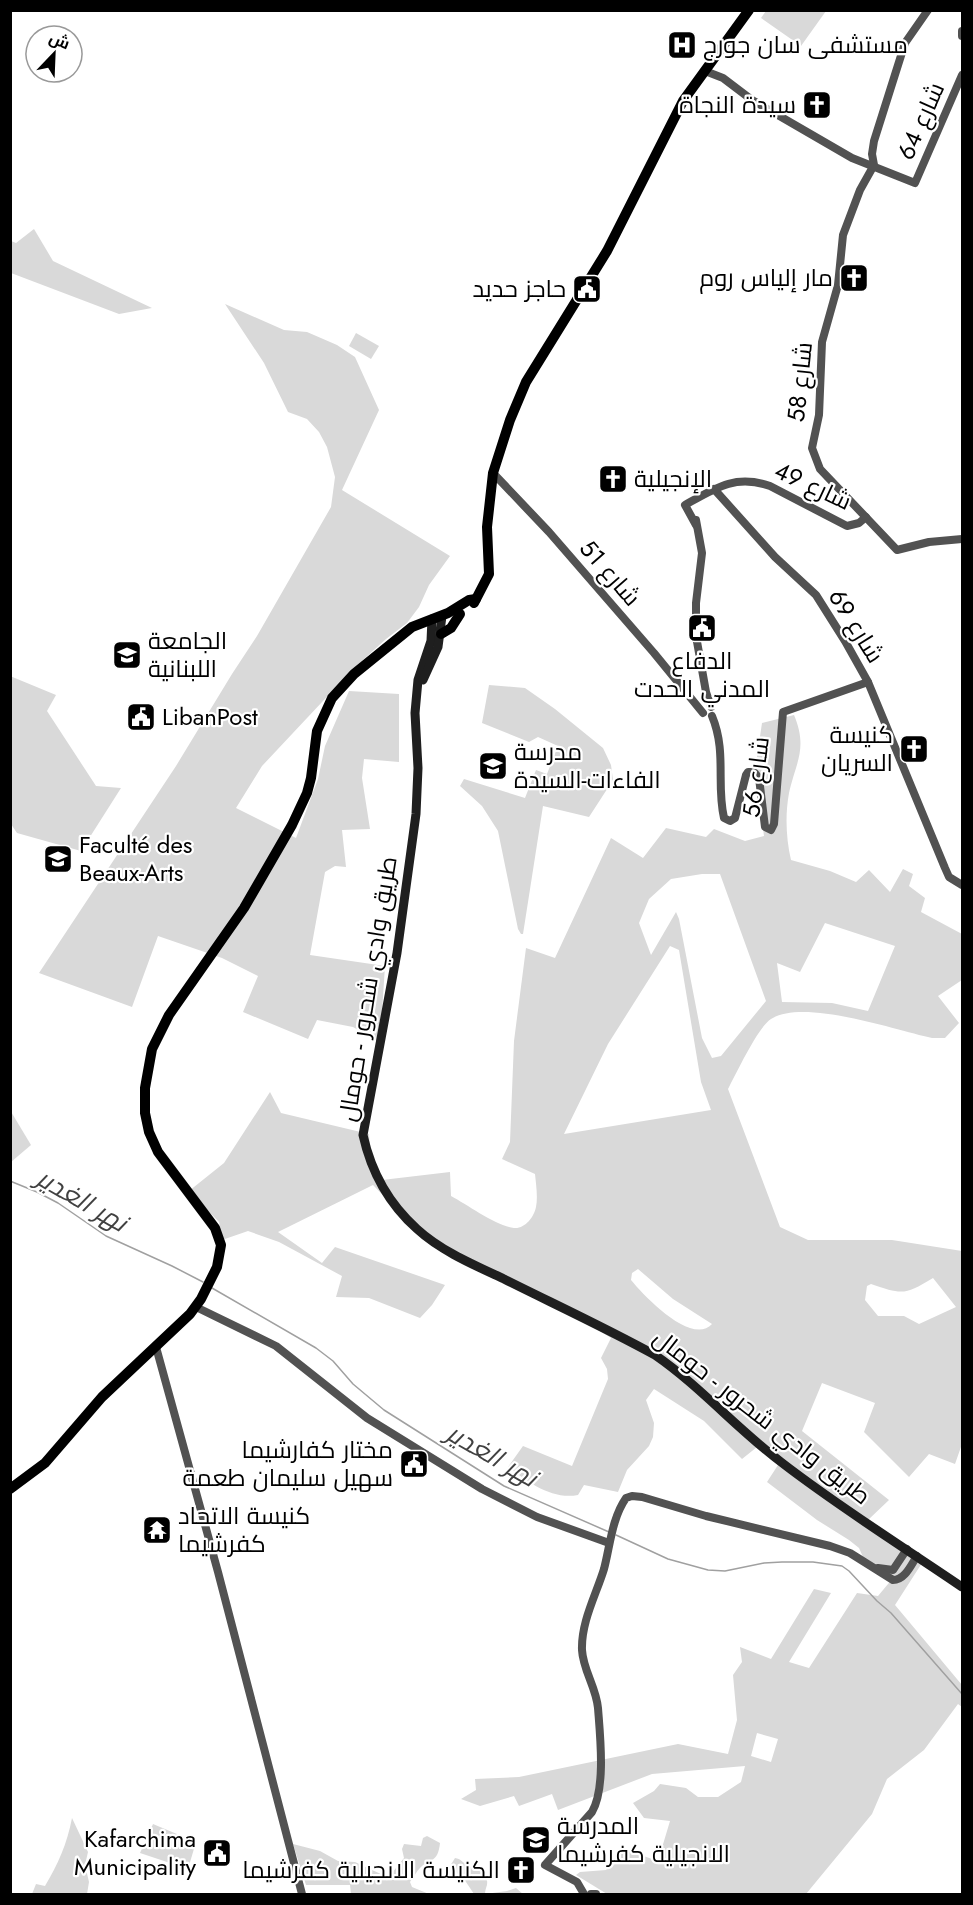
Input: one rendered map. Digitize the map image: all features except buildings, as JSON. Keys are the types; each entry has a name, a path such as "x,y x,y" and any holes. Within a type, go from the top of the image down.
{"highway":[{"path":"437,620 460,614 474,604 489,574 487,527 494,473 510,420 526,382 607,251 679,108 749,10"},
{"path":"10,1489 45,1464 102,1397 196,1307 207,1288 217,1267 221,1245 215,1228 158,1152 149,1132 144,1100 147,1067 155,1043 169,1015 244,908 292,825 309,786 317,741 331,710 348,687 413,634 476,599"},
{"path":"441,634 452,628 460,614"}],"main road":[{"name":"طريق وادي شحرور - حومال","path":"416,696 438,647 441,634 437,620"},
{"name":"طريق وادي شحرور - حومال","path":"437,620 423,663 416,696 418,768 416,814 397,952 363,1135 371,1163 383,1188 416,1229 450,1252 639,1347 669,1365 779,1461 834,1501 963,1587"}],"street":[{"name":"شارع 58","path":"928,10 905,43 874,141 870,164 843,235 838,285 822,342 819,415 812,448 820,469 897,550 930,542 963,539"},
{"path":"708,67 759,104 852,158 870,164"},
{"name":"شارع 64","path":"870,164 915,183 963,75"},
{"name":"شارع 51","path":"494,473 549,532 694,700 707,712"},
{"name":"شارع 49","path":"711,491 740,480 759,482 847,526 859,523 866,517"},
{"path":"707,712 706,692 696,636 696,603 702,553 689,506 711,491"},
{"name":"شارع 69","path":"711,491 775,557 816,595 868,682 949,877 963,885"},
{"name":"شارع 56","path":"707,712 718,734 722,758 724,818 730,821 735,818 746,775 748,772 754,772 759,778 765,827 771,830 775,820 783,712 868,682"},
{"path":"196,1307 276,1346 367,1418 472,1484 537,1517 581,1535 610,1540"},
{"path":"156,1347 218,1572 302,1894"},
{"path":"584,1894 577,1882 545,1865 592,1812 597,1802 600,1764 598,1708 597,1698 583,1658 582,1642 610,1540 624,1501 628,1497 636,1496 830,1546 850,1553 886,1577 898,1580 917,1556"},
{"path":"871,1566 886,1571 893,1570 907,1549"},
{"path":"591,1894 596,1894"}],"shaded area":[{"path":"766,11 826,11 801,46 761,18"},
{"path":"34,229 53,261 152,308 119,314 11,273 11,241 16,243"},
{"path":"225,304 284,330 307,332 337,345 355,357 379,410 342,490 450,556 429,585 419,607 407,623 353,669 262,766 236,808 296,838 318,779 325,746 349,691 399,694 399,762 364,759 362,778 370,829 342,830 346,867 335,866 325,872 310,955 385,966 382,1012 377,1041 353,1027 317,1020 308,1039 243,1012 258,976 222,958 158,936 132,1007 39,973 176,766 257,636 331,507 335,477 327,447 319,432 307,419 288,412 264,363"},
{"path":"356,333 379,346 371,359 349,346"},
{"path":"10,676 56,695 47,711 96,786 121,788 81,851 17,833 11,824"},
{"path":"489,685 525,688 603,748 611,765 613,780 589,817 543,806 523,934 518,929 498,831 482,806 460,786 464,779 525,798 536,770 547,774 558,746 538,737 529,742 482,723"},
{"path":"794,715 798,727 799,755 787,810 787,835 791,860 830,871 856,882 869,870 890,892 903,869 913,874 909,886 925,898 921,912 962,934 962,980 938,996 959,1023 945,1038 932,1038 826,1014 786,1013 771,1019 760,1031 728,1089 780,1227 808,1240 892,1240 962,1251 962,1444 955,1464 929,1454 909,1477 864,1432 875,1403 822,1383 802,1431 889,1500 868,1520 922,1563 895,1605 962,1685 962,1707 958,1704 924,1750 887,1779 872,1814 806,1894 607,1894 576,1875 580,1872 606,1870 623,1849 658,1861 670,1821 644,1818 633,1803 654,1791 660,1784 686,1788 698,1797 718,1797 741,1782 745,1766 652,1774 558,1810 552,1794 519,1806 514,1796 480,1806 461,1799 476,1790 475,1779 519,1777 678,1744 728,1754 737,1720 733,1675 742,1662 740,1647 771,1659 814,1589 831,1593 789,1662 809,1668 857,1593 878,1596 893,1578 863,1557 859,1548 849,1540 817,1520 767,1482 778,1465 757,1447 742,1459 704,1421 654,1389 646,1400 654,1423 653,1437 649,1446 627,1470 618,1492 584,1485 578,1495 559,1495 532,1484 508,1467 523,1446 572,1466 608,1379 607,1369 601,1358 611,1338 592,1326 458,1258 414,1227 373,1185 278,1232 322,1263 335,1247 445,1285 420,1318 369,1298 336,1297 342,1276 279,1242 248,1231 222,1240 219,1222 189,1191 224,1163 270,1092 281,1113 369,1134 370,1150 382,1180 450,1172 451,1196 499,1223 514,1228 522,1227 531,1218 536,1207 535,1174 502,1159 510,1142 514,1041 526,948 555,958 611,838 643,858 666,828 706,837 714,829 745,841 764,836 755,770 762,723","holes":["702,874 720,874 766,1001 721,1056 712,1058 702,1038 676,912 651,955 639,923 649,899 671,879","825,923 895,946 868,1011 832,1003 782,1002 777,963 800,972","670,946 679,950 701,1082 711,1110 564,1134 608,1044","638,1269 673,1299 712,1324 703,1329 693,1329 669,1317 631,1280 632,1273","933,1278 956,1307 919,1324 904,1316 878,1316 865,1300 867,1286 871,1284 903,1292 916,1288","757,1733 778,1739 771,1762 751,1756"]},
{"path":"10,1110 31,1145 11,1162 10,1162"},
{"path":"72,1818 88,1852 85,1865 89,1882 87,1894 32,1894 36,1884 45,1886 54,1870 65,1845"},
{"path":"153,1824 196,1842 188,1869 140,1853"},
{"path":"427,1836 440,1843 438,1853 420,1867 410,1882 412,1887 429,1894 351,1894 350,1885 306,1885 293,1844 320,1851 338,1861 355,1862 383,1875 392,1873 404,1858 402,1849 404,1844 421,1846 423,1838"},
{"path":"455,1858 486,1876 485,1894 474,1894 450,1866"},
{"path":"516,1888 523,1894 485,1894"}],"waterway":[{"name":"نهر الغدير","path":"10,1181 58,1203 106,1236 203,1282"},
{"name":"نهر الغدير","path":"212,1288 316,1348 333,1361 353,1384 384,1410 504,1486 609,1532"},
{"name":"نهر الغدير","path":"616,1535 668,1559 708,1570 725,1571 764,1563 782,1562 813,1562 842,1566 891,1613 962,1694"}],"place":[{"name":"مستشفى سان جورج","path":"682,45"},
{"name":"سيدة النجاة","path":"817,105"},
{"name":"مار إلياس روم","path":"854,278"},
{"name":"حاجز حديد","path":"587,289"},
{"name":"الإنجيلية","path":"613,479"},
{"name":"الدفاع المدني الحدت","path":"702,628"},
{"name":"الجامعة اللبنانية","path":"127,655"},
{"name":"LibanPost","path":"141,717"},
{"name":"كنيسة السريان","path":"914,749"},
{"name":"مدرسة الفاءات-السيدة","path":"493,766"},
{"name":"Faculté des Beaux-Arts","path":"58,859"},
{"name":"مختار كفارشيما سهيل سليمان طعمة","path":"414,1464"},
{"name":"كنيسة الاتحاد كفرشيما","path":"157,1530"},
{"name":"المدرسة الانجيلية كفرشيما","path":"536,1840"},
{"name":"Kafarchima Municipality","path":"217,1853"},
{"name":"الكنيسة الانجيلية كفرشيما","path":"521,1870"}]}
